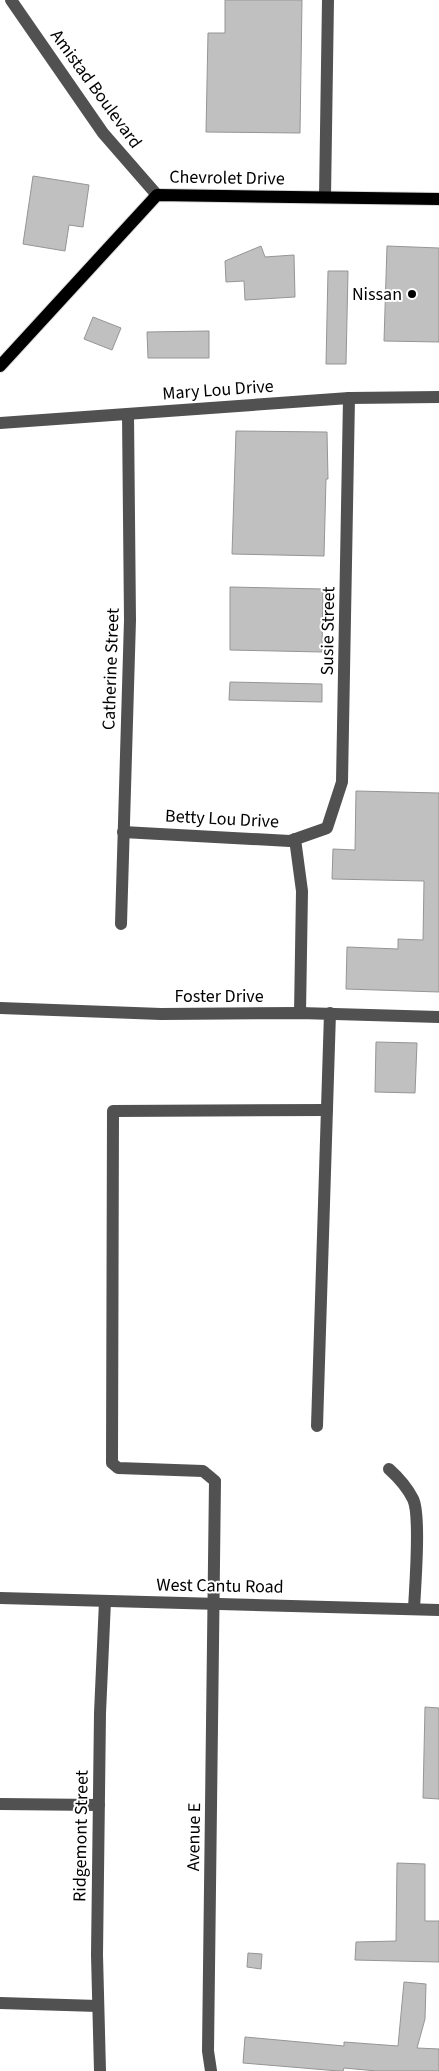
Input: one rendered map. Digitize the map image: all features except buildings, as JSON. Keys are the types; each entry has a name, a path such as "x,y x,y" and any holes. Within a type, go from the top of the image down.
{"main road":[{"name":"Chevrolet Drive","path":"0,366 157,195 439,199"}],"street":[{"name":"Amistad Boulevard","path":"11,0 103,133 157,195"},
{"path":"325,197 328,0"},
{"name":"Mary Lou Drive","path":"0,422 128,415 349,398 439,397"},
{"name":"Susie Street","path":"295,839 327,828 342,782 349,398"},
{"name":"Catherine Street","path":"121,924 130,620 128,415"},
{"name":"Betty Lou Drive","path":"124,832 290,841 295,839 302,891 300,1013"},
{"name":"Foster Drive","path":"0,1008 161,1014 300,1013 439,1017"},
{"path":"317,1426 330,1014"},
{"name":"Avenue E","path":"211,2071 208,2052 216,1481 203,1471 118,1468 112,1463 113,1111 327,1110"},
{"path":"389,1469 404,1484 414,1501 416,1522 414,1609"},
{"name":"West Cantu Road","path":"0,1598 439,1610"},
{"name":"Ridgemont Street","path":"100,2071 98,2006 99,1805 100,1713 105,1601"},
{"path":"0,1804 99,1805"},
{"path":"0,2003 98,2006"}],"place":[{"name":"Nissan","path":"412,294"}]}
